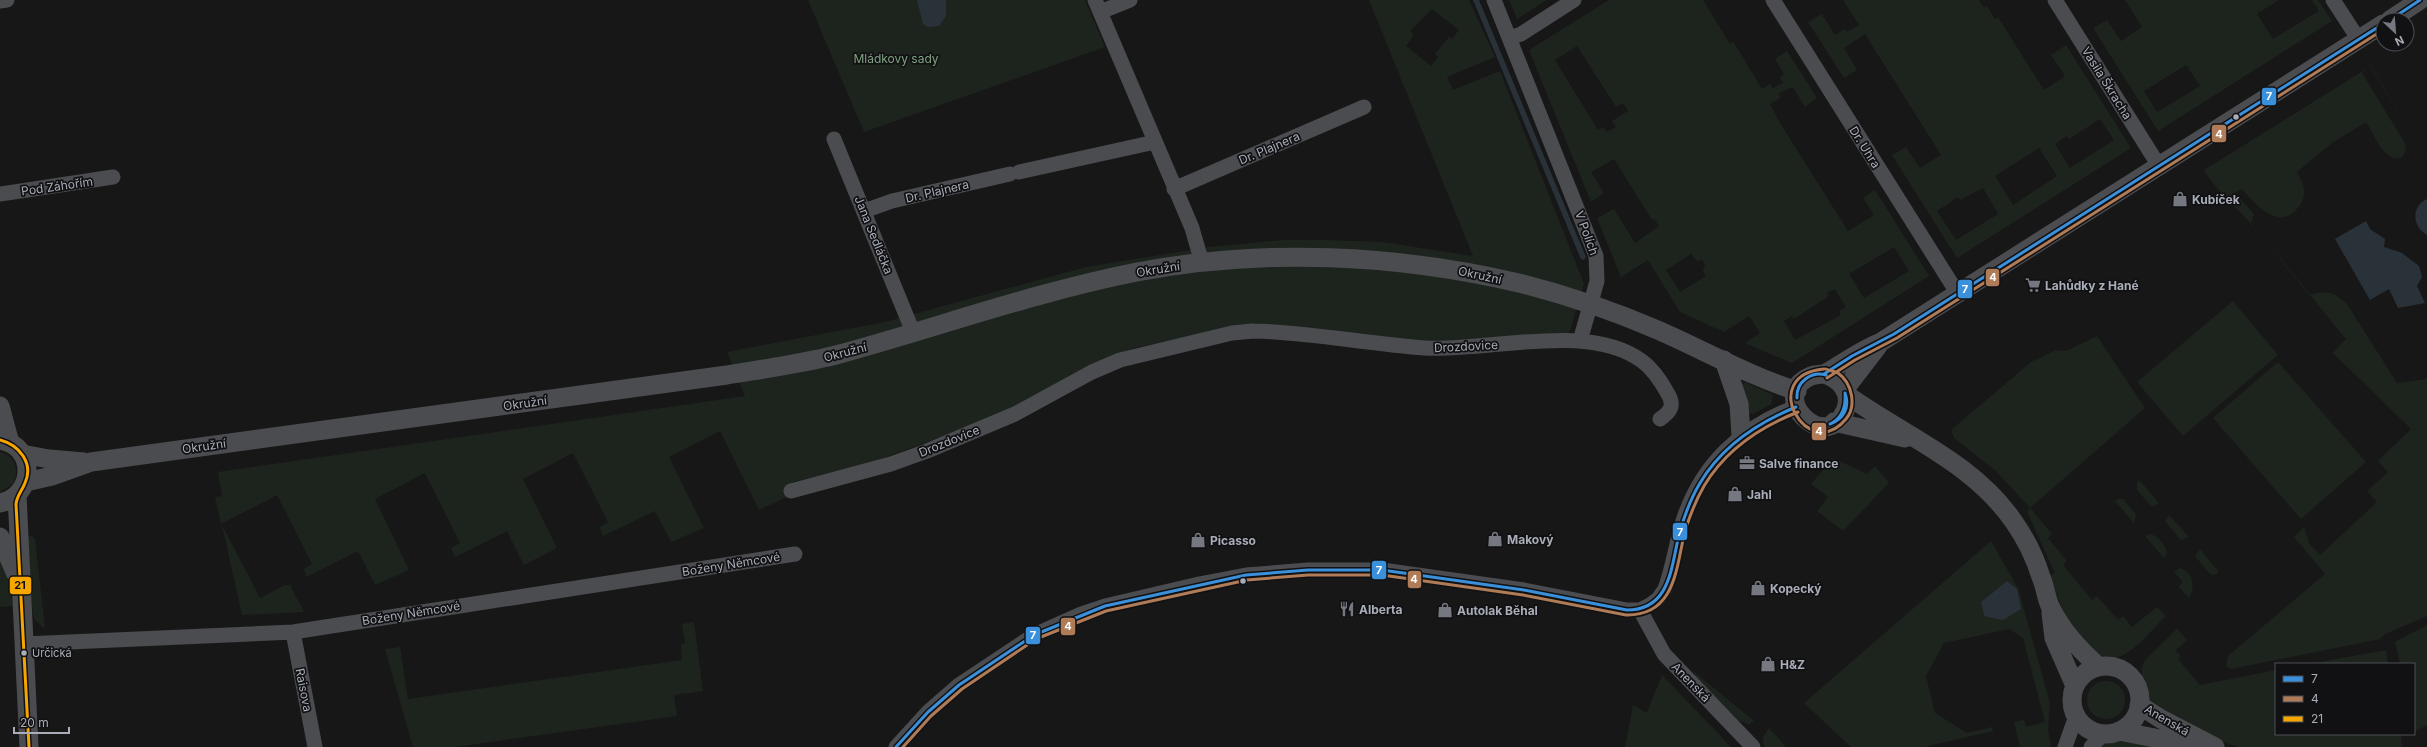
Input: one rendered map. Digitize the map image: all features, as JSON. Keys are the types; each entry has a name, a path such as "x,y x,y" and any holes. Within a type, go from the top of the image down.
{"street":[{"path":"0,2 7,0"},
{"path":"1130,0 1097,6 1174,189 1194,232 1202,263"},
{"name":"V Polích","path":"1494,0 1594,248 1598,273 1580,341"},
{"path":"1510,38 1521,34 1574,0"},
{"name":"Dr. Uhra","path":"1773,0 1958,294"},
{"name":"Vasila Škracha","path":"2056,0 2159,166"},
{"path":"2333,0 2359,40"},
{"path":"2402,12 2420,0"},
{"path":"896,747 928,712 960,685 1034,635 1081,614 1105,606 1246,575 1308,570 1382,570 1517,589 1613,608 1640,610 1658,599 1665,589 1683,522 1700,482 1719,456 1741,435 1797,399 1805,380 1811,376 1824,374 1861,350 1881,342 2375,29"},
{"name":"Dr. Plajnera","path":"1174,189 1364,108"},
{"name":"Jana Sedláčka","path":"834,139 913,332"},
{"name":"Dr. Plajnera","path":"864,211 892,201 1155,142"},
{"name":"Pod Záhořím","path":"0,194 113,177"},
{"name":"Okružní","path":"11,445 49,459 91,462 727,375 814,360 1086,284 1139,272 1202,263 1298,257 1394,262 1483,276 1538,288 1590,304"},
{"path":"1590,304 1638,322 1724,360 1797,399 1801,416 1813,424 1820,426 1834,422 1918,441"},
{"name":"Drozdovice","path":"791,492 891,464 927,451 1015,414 1092,372 1120,360 1232,333 1274,332 1427,348 1580,341 1622,350 1639,358 1650,368 1670,397 1671,409 1660,419"},
{"path":"1834,422 1845,410 1846,392 1881,342"},
{"path":"1724,360 1740,404 1741,435"},
{"path":"1824,374 1839,381 1846,392 1918,441 1948,457 1971,474 2002,506 2030,550 2050,606 2054,638 2075,686"},
{"path":"0,406 11,445 27,467 22,489 21,586 29,747"},
{"name":"Okružní","path":"0,504 22,489 91,462"},
{"path":"0,537 21,586"},
{"name":"Boženy Němcové","path":"24,644 293,632 795,554"},
{"path":"2050,606 2074,644 2099,667 2087,672 2075,686 2072,701 2076,716 2065,747"},
{"name":"Anenská","path":"1640,610 1664,654 1753,747"},
{"name":"Raisova","path":"293,632 315,747"},
{"name":"Anenská","path":"2091,747 2112,732 2131,722 2139,705 2138,690 2131,677 2114,667 2099,667"},
{"name":"Anenská","path":"2139,705 2161,719 2215,747"},
{"name":"Anenská","path":"2076,716 2086,727 2202,747"}],"green space":[{"name":"Mládkovy sady","path":"808,0 1085,0 1105,47 864,132"},
{"path":"1369,0 1469,0 1495,57 1447,77 1453,90 1500,71 1584,284 1569,334 1419,342 1256,323 1133,348 1072,376 1004,414 864,465 793,482 785,498 759,510 720,431 669,457 704,528 671,542 655,511 603,536 600,527 608,522 573,453 523,479 557,548 524,565 507,531 455,557 451,548 460,543 425,473 375,499 409,570 375,585 358,551 306,577 304,569 312,564 277,495 221,524 215,497 222,496 218,472 745,396 727,352 885,322 1086,267 1209,247 1284,240 1382,242 1473,256","holes":["1432,9 1459,30 1452,39 1449,37 1435,54 1438,57 1431,66 1406,46 1414,35 1410,31"]},
{"path":"1509,0 1547,0 1517,19"},
{"path":"1609,0 1703,0 1730,44 1733,41 1762,89 1770,84 1773,88 1783,83 1780,78 1784,74 1775,59 1787,51 1817,98 1805,107 1793,87 1779,93 1780,98 1770,104 1780,123 1848,231 1874,215 1863,198 1875,190 1929,276 1792,363 1745,343 1760,333 1749,316 1724,332 1680,312 1648,260 1621,277 1597,218 1614,209 1635,243 1659,226 1654,219 1652,220 1614,159 1591,172 1604,193 1591,202 1529,50","holes":["1577,46 1616,107 1623,103 1628,111 1612,121 1616,127 1607,132 1603,127 1598,130 1555,60","1894,247 1909,271 1864,298 1849,274","1691,254 1697,261 1702,260 1705,265 1703,271 1706,276 1680,292 1666,270","1835,289 1846,307 1839,311 1841,315 1795,340 1784,321 1792,316 1794,319 1829,296 1827,293"]},
{"path":"1843,0 1979,0 1984,8 1987,6 1995,19 1998,17 2044,90 2065,76 2051,55 2066,45 2131,148 1957,258 1892,155 1906,147 1920,168 1941,155 1865,34 1844,48 1857,70 1844,78 1808,22 1822,14 1835,35 1845,29 1847,32 1859,25","holes":["2100,119 2114,140 2070,168 2055,144 2067,136 2069,139","2039,148 2057,176 2013,205 1995,176","1983,188 1998,214 1956,240 1937,211 1958,197 1960,200"]},
{"path":"2125,0 2279,0 2257,14 2273,39 2319,11 2312,0 2318,0 2332,21 2158,131 2093,28 2107,20 2121,41 2142,27","holes":["2186,65 2200,86 2157,112 2144,91"]},
{"path":"2370,66 2371,66 2427,159"},
{"path":"2368,68 2362,73 2405,143 2406,151 2401,158 2394,158 2389,155 2380,146 2366,122 2332,143 2297,172 2303,184 2304,194 2300,205 2290,215 2282,217 2274,216 2260,207 2242,189 2235,193 2254,214 2251,223 2262,237 2220,191 2204,170"},
{"path":"2262,237 2287,266 2310,295 2309,295"},
{"path":"2321,292 2330,293 2337,296 2347,304 2397,383 2427,379 2427,616 2385,634 2380,639 2231,669 2226,666 2228,656 2325,574 2294,537 2304,527 2310,545 2320,555 2377,502 2367,491 2388,472 2378,461 2411,429 2333,353 2346,339 2310,295"},
{"path":"2233,301 2278,355 2183,436 2137,382"},
{"path":"2097,336 2145,408 2030,508 1996,471 1954,438 1951,430 2031,362 2056,350 2066,351"},
{"path":"2278,362 2366,462 2301,519 2213,418"},
{"path":"1745,382 1773,395 1771,404 1753,414 1748,412 1741,385"},
{"path":"0,452 9,456 13,460 16,474 13,484 0,492"},
{"path":"1833,458 1867,474 1875,466 1889,483 1843,531 1817,511 1828,497 1811,484"},
{"path":"2139,480 2159,503 2154,506 2150,505 2137,490 2137,483"},
{"path":"2123,499 2136,514 2134,523 2115,501"},
{"path":"2030,508 2052,534 2048,538 2067,561 2063,565 2092,600 2097,596 2118,620 2123,616 2132,627 2157,607 2166,616 2134,648 2123,655 2108,658 2096,655 2084,645 2074,632 2059,601 2050,575 2055,573 2027,512"},
{"path":"2169,515 2189,537 2181,540 2165,521"},
{"path":"222,525 260,598 285,585 290,585 304,612 242,615"},
{"path":"2150,534 2158,538 2164,546 2167,552 2164,558 2145,536"},
{"path":"32,536 35,539 45,629 35,620 33,614 26,537"},
{"path":"1991,541 2018,588 2050,703 2048,730 2051,747 2020,747 2014,722 2024,720 2026,727 2045,722 2023,638 2009,629 1944,643 1926,676 1935,713 1967,733 1992,727 1993,731 1924,747 1851,747 1804,703","holes":["2007,581 1984,616 1981,602"]},
{"path":"2200,549 2219,572 2213,575 2209,573 2195,556"},
{"path":"0,558 7,574 13,606 0,607"},
{"path":"2180,568 2188,573 2192,581 2193,585 2189,598 2179,587 2183,582 2174,572"},
{"path":"694,622 703,691 674,695 677,716 455,747 413,747 385,649 400,647 408,699 682,660 681,645 685,643 682,624"},
{"path":"2427,625 2427,725 2415,731 2415,663 2400,663 2395,642"},
{"path":"2177,629 2187,640 2176,650 2181,657 2178,659 2200,685 2275,670 2275,735 2401,735 2402,747 2239,747 2192,731 2150,704 2144,687 2142,675 2143,664 2146,659"},
{"path":"2386,650 2388,663 2314,663"},
{"path":"1693,671 1754,721 1749,724 1739,721 1696,677"},
{"path":"1662,675 1731,747 1625,747 1633,705 1647,713"},
{"path":"2102,681 2110,681 2120,686 2124,693 2124,707 2120,714 2110,719 2102,719 2092,714 2090,711 2087,704 2087,696 2092,686 2095,684"},
{"path":"1769,728 1786,747 1764,747 1763,737"},
{"path":"2119,739 2165,747 2096,747 2105,742"}],"shaded area":[{"path":"917,0 946,0 946,16 939,26 928,27 923,24"},
{"path":"2427,199 2427,235 2418,227 2415,217 2418,206"},
{"path":"2366,221 2370,229 2385,239 2384,247 2402,253 2419,266 2422,277 2417,286 2425,303 2398,308 2389,289 2370,300 2335,239"},
{"path":"2007,581 2017,589 2021,609 2003,620 1984,616 1981,602"}],"waterway":[{"path":"1476,0 1583,257"}],"transit line":[{"name":"7","path":"2402,12 2420,0"},
{"name":"7","path":"1824,374 1852,356 1894,334 2375,29"},
{"name":"4","path":"1827,378 1855,360 1897,338 2375,35"},
{"name":"4","path":"1824,369 1804,375 1793,386 1791,400 1795,414 1804,425 1817,431 1831,430 1846,419 1851,408 1852,401 1850,389 1847,383 1838,373 1826,369"},
{"name":"7","path":"1797,398 1799,387 1806,379 1810,376 1820,374 1826,375"},
{"name":"7","path":"1830,424 1838,418 1843,411 1845,393"},
{"name":"7","path":"1830,424 1839,419 1845,412 1847,403 1845,393"},
{"name":"7","path":"896,747 928,712 959,685 1034,635 1105,606 1246,575 1308,570 1382,570 1524,590 1627,610 1642,608 1653,602 1661,594 1667,583 1686,512 1700,483 1709,470 1730,447 1754,428 1796,407"},
{"name":"4","path":"903,747 931,716 962,689 1036,639 1106,611 1247,580 1308,575 1382,575 1523,595 1626,615 1643,613 1655,607 1664,598 1671,587 1676,574 1689,519 1701,491 1713,473 1733,450 1757,432 1798,412"},
{"name":"21","path":"0,440 7,442 19,451 23,456 28,469 25,483 17,498 16,504 29,747"}],"place":[{"name":"Kubíček","path":"2180,199"},
{"name":"Lahůdky z Hané","path":"2033,285"},
{"name":"Salve finance","path":"1747,463"},
{"name":"Jahl","path":"1735,494"},
{"name":"Makový","path":"1495,539"},
{"name":"Picasso","path":"1198,540"},
{"name":"Kopecký","path":"1758,588"},
{"name":"Alberta","path":"1347,609"},
{"name":"Autolak Běhal","path":"1445,610"},
{"name":"Určická","path":"24,653"},
{"name":"H&Z","path":"1768,664"}]}
